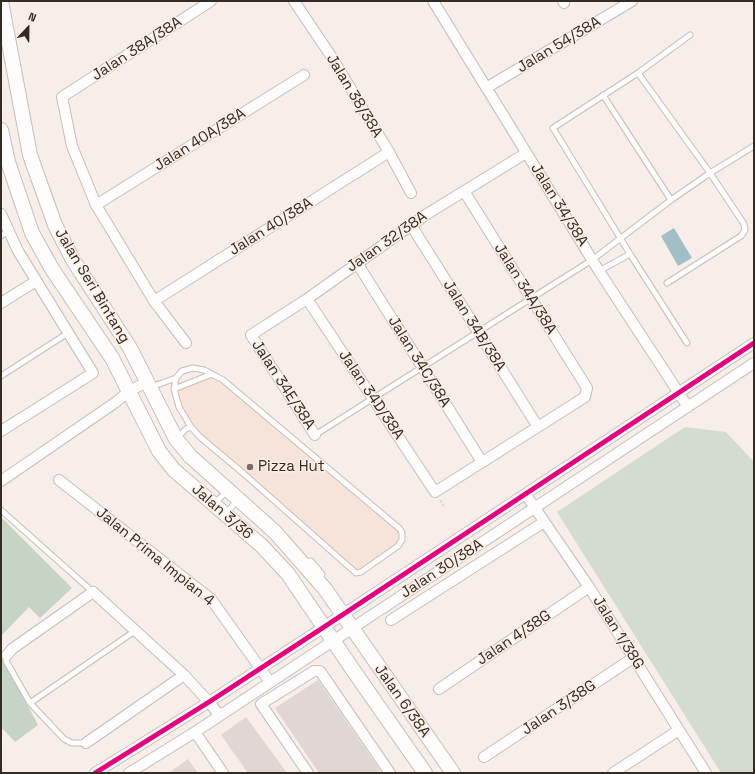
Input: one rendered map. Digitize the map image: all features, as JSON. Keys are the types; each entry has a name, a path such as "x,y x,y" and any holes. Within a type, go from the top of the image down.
{"street":[{"name":"Jalan 38A/38A","path":"96,205 72,146 62,97 211,1"},
{"name":"Jalan 38/38A","path":"294,1 331,56 389,152 411,193"},
{"name":"Jalan 34/38A","path":"433,1 592,260 678,394 688,407"},
{"name":"Jalan 54/38A","path":"486,88 632,1"},
{"name":"Jalan Seri Bintang","path":"1,3 30,155 55,225 72,260 130,348 149,384"},
{"name":"Jalan 40A/38A","path":"96,205 304,75"},
{"name":"Jalan Seri Bintang","path":"1,130 8,162 32,233 52,269 112,358 129,391"},
{"name":"Jalan 40/38A","path":"154,301 389,152"},
{"name":"Jalan 32/38A","path":"251,335 307,299 411,225 526,153"},
{"name":"Jalan 34A/38A","path":"464,191 586,388 585,397 538,427"},
{"path":"96,205 154,301 186,343"},
{"path":"1,214 5,233 18,251 93,373 1,431"},
{"name":"Jalan 34B/38A","path":"411,225 538,427"},
{"name":"Jalan 34C/38A","path":"357,263 482,462"},
{"path":"1,303 36,281"},
{"name":"Jalan 34D/38A","path":"307,299 435,492 482,462"},
{"name":"Jalan 34E/38A","path":"251,335 315,435"},
{"name":"Jalan 30/38A","path":"95,773 324,628 754,343"},
{"name":"Jalan 30/38A","path":"129,773 195,732 218,715 333,641 754,363"},
{"path":"1,481 116,402 129,391 149,384"},
{"name":"Jalan 3/36","path":"149,384 176,439 190,456 275,532 319,582 343,615"},
{"name":"Jalan 3/36","path":"129,391 160,451 174,470 262,546 288,574 333,641"},
{"path":"482,462 538,427"},
{"name":"Jalan Prima Impian 4","path":"59,480 211,599 270,682"},
{"name":"Jalan 1/38G","path":"526,495 589,587 706,773"},
{"path":"391,620 544,522"},
{"path":"465,535 474,548"},
{"name":"Jalan 4/38G","path":"439,689 589,587"},
{"path":"7,655 12,649 93,592 184,675 209,702 218,715"},
{"name":"Jalan 6/38A","path":"343,615 453,773"},
{"name":"Jalan 6/38A","path":"333,641 425,773"},
{"name":"Jalan 3/38G","path":"484,757 633,658"},
{"path":"261,704 314,670 320,671 390,773"},
{"path":"86,743 184,675"},
{"path":"253,692 308,773"},
{"path":"613,773 679,730"},
{"path":"195,732 223,773"}],"lane":[{"path":"687,343 620,240 553,128 638,73 690,35"},
{"path":"638,73 710,173 744,224 744,230 741,236 667,283"},
{"path":"604,95 671,200"},
{"path":"315,435 592,260 671,200 710,173 754,146"},
{"path":"599,271 630,254"},
{"path":"1,376 68,333"},
{"path":"149,384 176,378 182,372 193,368 204,370 223,380 400,529 402,532 402,540 398,546 361,572 356,573 200,437 191,427 179,407 174,389 176,378"},
{"path":"174,389 212,374"},
{"path":"176,439 186,429 191,427"},
{"path":"214,505 233,495"},
{"path":"225,514 233,495"},
{"path":"1,510 93,592"},
{"path":"30,703 135,631"},
{"path":"7,655 6,661 30,703 64,739 72,743 86,743"}],"shaded area":[{"path":"206,373 221,382 399,532 399,539 395,544 361,569 357,570 202,435 194,427 182,406 177,384"},
{"path":"685,427 726,432 754,462 754,773 721,773 557,512"}],"green space":[{"path":"1,517 72,588 40,618 29,607 1,636"},
{"path":"1,655 38,725 15,742 1,727"}],"water":[{"path":"674,228 692,258 678,266 661,236"}],"building":[{"path":"318,680 382,773 319,773 275,708"},
{"path":"246,717 287,773 248,773 221,735"},
{"path":"188,759 198,773 169,773"}],"transit line":[{"path":"95,773 209,702 324,627 754,343"}],"place":[{"name":"Pizza Hut","path":"250,467"}]}
